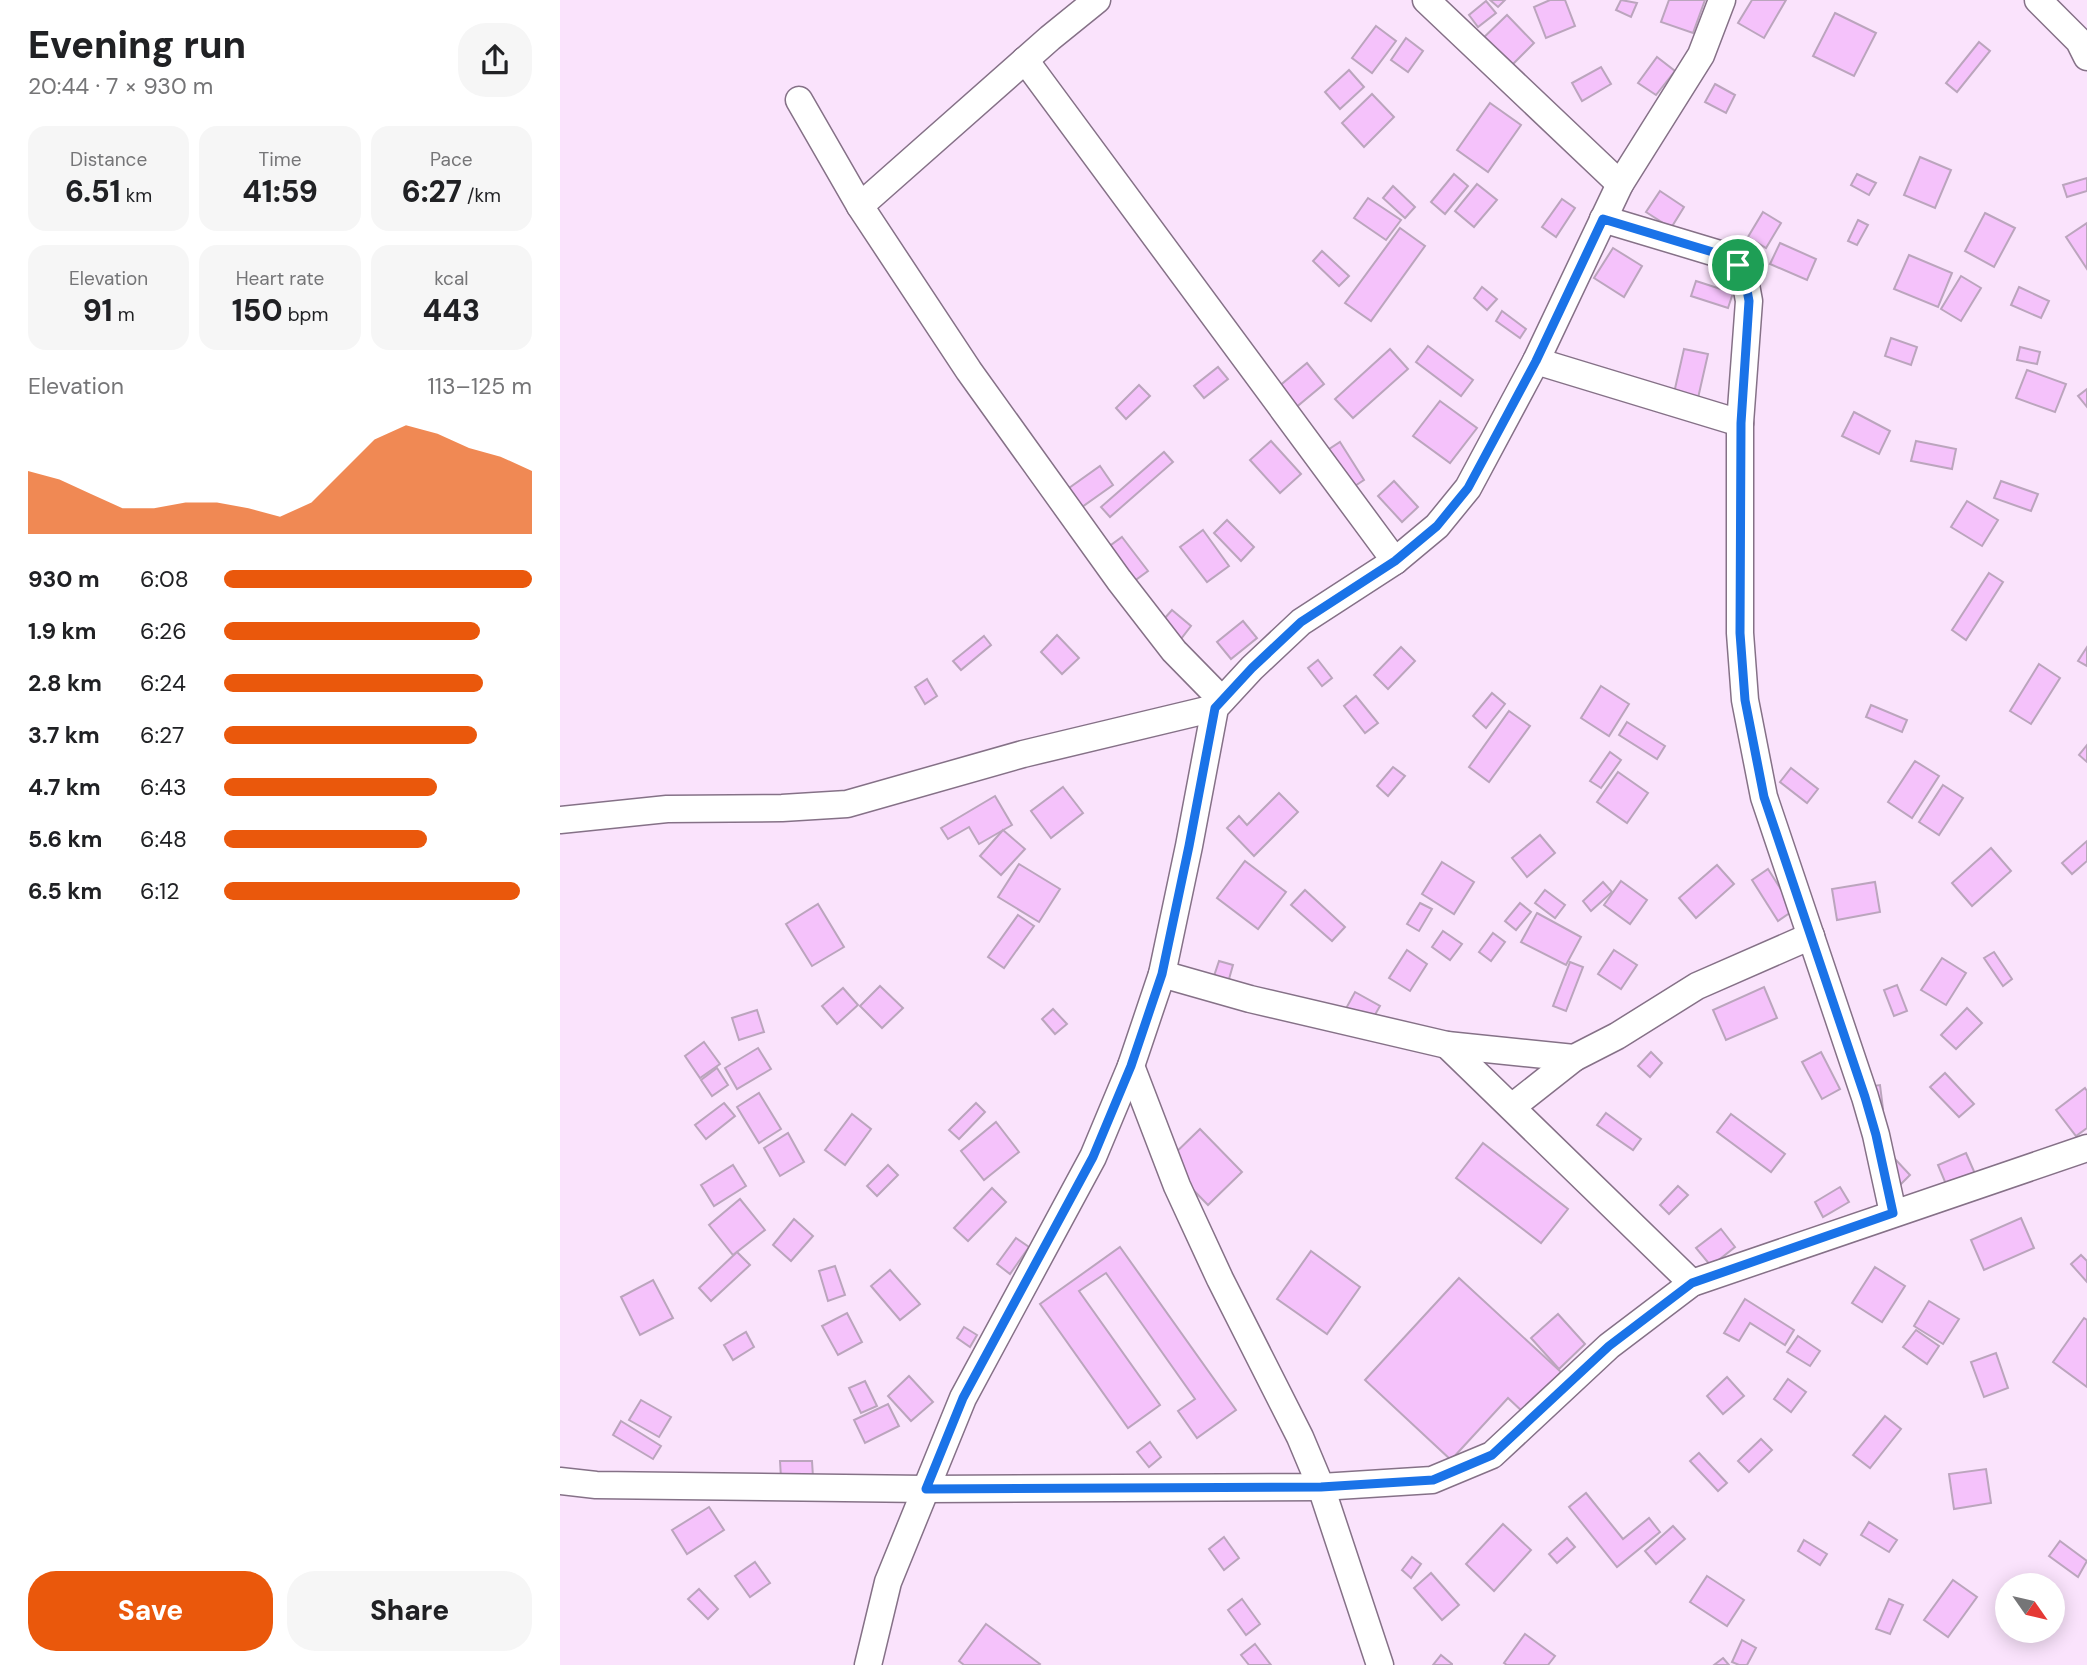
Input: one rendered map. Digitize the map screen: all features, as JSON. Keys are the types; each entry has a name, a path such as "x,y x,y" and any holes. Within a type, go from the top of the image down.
{"street":[{"path":"860,206 1097,0"},
{"path":"1426,0 1620,184"},
{"path":"560,820 667,809 782,808 847,804 1023,754 1218,704 1301,622 1395,561 1437,526 1468,488 1536,361 1620,184 1701,55 1722,0"},
{"path":"2038,0 2079,41 2087,57"},
{"path":"1025,60 1395,561"},
{"path":"799,100 860,206 969,371 1119,580 1218,704"},
{"path":"1603,219 1726,256 1738,265 1744,274 1749,301 1741,423 1740,633 1745,700 1764,797 1876,1135 1893,1213"},
{"path":"1536,361 1741,423"},
{"path":"868,1665 888,1582 963,1398 1093,1157 1131,1066 1162,974 1218,704"},
{"path":"1512,1107 1574,1058 1617,1036 1697,986 1811,936"},
{"path":"1162,974 1250,999 1447,1045 1574,1058"},
{"path":"1447,1045 1692,1283"},
{"path":"1131,1066 1177,1186 1220,1279 1300,1437 1321,1487 1380,1665"},
{"path":"560,1481 596,1485 926,1489 1321,1487 1433,1480 1492,1455 1609,1346 1692,1283 2087,1148"}],"building":[{"path":"1490,0 1505,0 1498,7"},
{"path":"1550,0 1565,0 1575,26 1546,38 1534,7"},
{"path":"1621,0 1637,3 1631,17 1616,10"},
{"path":"1669,0 1705,0 1693,33 1661,22"},
{"path":"1752,0 1786,0 1764,38 1738,23"},
{"path":"1486,1 1496,13 1478,27 1469,15"},
{"path":"1835,13 1876,33 1854,76 1813,56"},
{"path":"1507,15 1534,43 1504,73 1477,44"},
{"path":"1376,26 1396,41 1372,73 1352,58"},
{"path":"1406,38 1423,51 1408,72 1391,60"},
{"path":"1979,42 1990,51 1957,92 1946,83"},
{"path":"1657,57 1675,71 1656,95 1638,83"},
{"path":"1601,67 1611,84 1582,101 1572,83"},
{"path":"1349,70 1364,87 1340,109 1325,92"},
{"path":"1715,84 1735,95 1726,113 1705,102"},
{"path":"1372,94 1394,117 1364,147 1342,123"},
{"path":"1490,103 1521,125 1488,172 1457,150"},
{"path":"1920,157 1951,170 1935,208 1904,195"},
{"path":"1454,174 1468,186 1445,214 1431,202"},
{"path":"1857,174 1876,183 1869,195 1851,185"},
{"path":"2087,178 2087,191 2067,197 2063,185"},
{"path":"1477,184 1497,200 1474,227 1455,211"},
{"path":"1393,186 1415,207 1405,218 1383,198"},
{"path":"1660,191 1684,207 1671,228 1646,212"},
{"path":"1368,198 1401,220 1386,240 1354,218"},
{"path":"1562,199 1575,208 1556,237 1542,227"},
{"path":"1763,212 1781,223 1766,248 1748,237"},
{"path":"1985,213 2015,228 1994,267 1965,251"},
{"path":"1858,220 1868,225 1857,245 1848,241"},
{"path":"2087,223 2087,269 2066,237"},
{"path":"1400,228 1425,246 1371,321 1345,303"},
{"path":"1780,243 1816,259 1807,280 1770,264"},
{"path":"1613,248 1642,266 1624,297 1594,278"},
{"path":"1322,251 1349,276 1339,286 1313,261"},
{"path":"1909,255 1952,273 1938,307 1894,289"},
{"path":"1961,276 1981,288 1961,321 1941,309"},
{"path":"1696,281 1733,293 1728,308 1691,296"},
{"path":"1482,287 1497,299 1487,310 1474,298"},
{"path":"2019,287 2049,301 2041,318 2011,305"},
{"path":"1502,311 1526,329 1520,338 1496,321"},
{"path":"1891,338 1917,347 1911,365 1885,356"},
{"path":"1428,346 1473,380 1461,396 1416,362"},
{"path":"2020,347 2040,352 2037,364 2017,360"},
{"path":"1390,349 1408,369 1353,418 1335,399"},
{"path":"1684,349 1708,354 1698,398 1674,393"},
{"path":"1307,363 1324,384 1294,409 1277,388"},
{"path":"1218,367 1228,379 1204,398 1194,386"},
{"path":"2027,370 2066,384 2055,412 2016,398"},
{"path":"1139,385 1150,396 1126,419 1116,408"},
{"path":"2087,389 2087,407 2078,396"},
{"path":"1440,401 1477,428 1450,463 1413,436"},
{"path":"1854,412 1890,431 1879,454 1842,436"},
{"path":"1271,441 1301,474 1280,493 1250,460"},
{"path":"1916,441 1956,449 1952,469 1911,461"},
{"path":"1340,442 1364,480 1344,493 1320,455"},
{"path":"1164,452 1173,462 1110,517 1101,507"},
{"path":"1100,466 1113,485 1075,512 1062,493"},
{"path":"1394,481 1418,507 1402,522 1378,496"},
{"path":"2001,481 2038,494 2031,511 1994,498"},
{"path":"1967,501 1998,520 1982,546 1951,527"},
{"path":"1227,520 1254,547 1241,561 1214,533"},
{"path":"1203,530 1229,566 1207,582 1180,547"},
{"path":"1122,537 1148,571 1126,587 1100,553"},
{"path":"1989,573 2003,582 1966,640 1952,630"},
{"path":"1172,610 1191,626 1177,644 1156,628"},
{"path":"1243,621 1257,638 1231,659 1217,642"},
{"path":"1057,635 1079,658 1062,674 1041,652"},
{"path":"984,636 991,645 961,670 953,661"},
{"path":"1401,647 1415,661 1388,689 1374,675"},
{"path":"2087,647 2087,666 2078,661"},
{"path":"1318,660 1332,678 1322,686 1308,668"},
{"path":"2039,664 2060,678 2031,724 2010,711"},
{"path":"927,679 937,696 925,704 915,687"},
{"path":"1601,686 1629,704 1609,736 1581,718"},
{"path":"1492,693 1505,704 1486,728 1473,716"},
{"path":"1356,696 1378,723 1365,733 1344,706"},
{"path":"1871,705 1907,720 1902,732 1866,717"},
{"path":"1509,711 1530,726 1489,782 1469,767"},
{"path":"1627,722 1665,746 1657,759 1619,735"},
{"path":"2087,745 2087,762 2079,755"},
{"path":"1610,752 1621,760 1601,788 1590,781"},
{"path":"1915,761 1939,776 1912,818 1888,802"},
{"path":"1393,767 1405,776 1388,796 1377,786"},
{"path":"1791,768 1818,789 1807,803 1780,782"},
{"path":"1618,772 1648,793 1627,823 1597,802"},
{"path":"1943,785 1963,798 1939,835 1919,822"},
{"path":"1063,787 1083,813 1051,838 1031,811"},
{"path":"1279,793 1298,812 1254,856 1227,828 1239,816 1247,825"},
{"path":"995,796 1012,825 979,844 969,827 948,839 941,828"},
{"path":"1003,830 1025,849 1001,875 980,856"},
{"path":"1540,835 1555,853 1527,877 1512,858"},
{"path":"2087,841 2087,861 2072,874 2062,863"},
{"path":"1991,848 2011,871 1972,906 1952,883"},
{"path":"1245,861 1286,892 1258,929 1217,898"},
{"path":"1442,862 1474,882 1454,914 1422,894"},
{"path":"1019,864 1060,889 1039,922 998,897"},
{"path":"1717,865 1734,884 1696,918 1679,898"},
{"path":"1768,869 1794,910 1778,921 1752,880"},
{"path":"1621,881 1647,900 1630,924 1604,905"},
{"path":"1603,882 1612,892 1591,911 1583,901"},
{"path":"1875,882 1880,912 1837,920 1832,889"},
{"path":"1305,890 1345,927 1332,941 1291,905"},
{"path":"1545,890 1565,905 1555,918 1535,903"},
{"path":"1420,903 1432,909 1419,931 1407,924"},
{"path":"1520,903 1531,912 1516,930 1505,921"},
{"path":"818,904 844,947 812,966 786,924"},
{"path":"1537,913 1581,937 1566,965 1521,942"},
{"path":"1018,915 1034,926 1004,968 988,957"},
{"path":"1443,931 1462,944 1450,960 1432,947"},
{"path":"1493,933 1505,942 1491,961 1479,952"},
{"path":"1407,950 1427,964 1410,991 1389,978"},
{"path":"1614,950 1637,965 1621,989 1598,974"},
{"path":"1994,952 2012,979 2003,986 1984,958"},
{"path":"1942,958 1966,973 1946,1005 1921,990"},
{"path":"1219,961 1233,965 1227,986 1212,982"},
{"path":"1570,962 1583,967 1566,1011 1553,1006"},
{"path":"1897,985 1907,1011 1894,1016 1884,990"},
{"path":"880,986 903,1008 882,1028 860,1006"},
{"path":"1764,987 1777,1018 1726,1040 1713,1010"},
{"path":"843,988 858,1005 837,1024 822,1006"},
{"path":"1355,992 1380,1006 1368,1027 1343,1014"},
{"path":"1967,1008 1982,1023 1956,1049 1941,1035"},
{"path":"1053,1009 1067,1024 1055,1034 1042,1019"},
{"path":"757,1010 764,1032 739,1040 732,1018"},
{"path":"704,1042 720,1064 700,1078 685,1056"},
{"path":"758,1048 771,1069 737,1089 725,1068"},
{"path":"1651,1052 1662,1063 1650,1077 1638,1066"},
{"path":"1821,1052 1840,1089 1822,1099 1802,1062"},
{"path":"717,1068 728,1085 712,1096 701,1080"},
{"path":"1945,1073 1974,1104 1959,1117 1930,1087"},
{"path":"1880,1085 1883,1109 1867,1111 1865,1087"},
{"path":"2085,1088 2087,1128 2076,1136 2056,1110"},
{"path":"759,1093 781,1129 759,1143 737,1107"},
{"path":"724,1103 735,1116 706,1139 695,1125"},
{"path":"976,1103 985,1112 959,1139 949,1130"},
{"path":"1606,1113 1641,1139 1633,1150 1597,1125"},
{"path":"852,1114 871,1129 845,1165 825,1150"},
{"path":"1731,1114 1785,1154 1771,1172 1717,1132"},
{"path":"996,1122 1019,1152 984,1180 961,1151"},
{"path":"1200,1129 1242,1172 1208,1205 1166,1162"},
{"path":"788,1133 804,1162 780,1176 764,1148"},
{"path":"1483,1143 1568,1209 1541,1243 1456,1178"},
{"path":"1966,1153 1976,1176 1948,1189 1938,1165"},
{"path":"1895,1159 1910,1175 1895,1190 1879,1174"},
{"path":"733,1165 746,1186 714,1206 701,1185"},
{"path":"888,1165 898,1175 877,1196 867,1186"},
{"path":"1678,1186 1688,1195 1669,1214 1660,1205"},
{"path":"1840,1187 1849,1202 1823,1217 1815,1202"},
{"path":"992,1188 1006,1202 968,1241 954,1228"},
{"path":"740,1199 765,1230 733,1255 709,1225"},
{"path":"2021,1218 2034,1248 1984,1270 1971,1240"},
{"path":"794,1219 813,1236 791,1261 773,1245"},
{"path":"1721,1229 1735,1247 1711,1266 1696,1248"},
{"path":"1016,1238 1029,1247 1010,1274 997,1264"},
{"path":"1120,1247 1236,1410 1197,1438 1178,1411 1195,1399 1106,1273 1079,1291 1160,1405 1128,1428 1040,1304"},
{"path":"1311,1251 1360,1287 1327,1334 1277,1299"},
{"path":"737,1252 750,1265 711,1301 699,1288"},
{"path":"2081,1255 2087,1261 2087,1282 2071,1264"},
{"path":"835,1266 845,1295 828,1301 819,1271"},
{"path":"1875,1267 1905,1286 1882,1322 1852,1303"},
{"path":"890,1270 920,1304 900,1320 871,1286"},
{"path":"1459,1278 1561,1372 1524,1413 1508,1398 1451,1460 1365,1380"},
{"path":"653,1280 673,1318 640,1335 621,1297"},
{"path":"1745,1299 1794,1330 1785,1345 1750,1323 1739,1341 1724,1333"},
{"path":"1929,1301 1959,1319 1943,1344 1914,1326"},
{"path":"847,1313 862,1342 838,1355 822,1326"},
{"path":"1558,1314 1585,1344 1559,1369 1531,1338"},
{"path":"2084,1318 2087,1320 2087,1387 2053,1362"},
{"path":"964,1327 977,1335 970,1347 957,1338"},
{"path":"1916,1330 1939,1346 1927,1364 1903,1347"},
{"path":"746,1332 754,1347 733,1360 724,1345"},
{"path":"1798,1336 1820,1351 1810,1366 1787,1352"},
{"path":"1996,1353 2008,1388 1984,1397 1971,1362"},
{"path":"909,1376 933,1402 911,1421 888,1396"},
{"path":"1727,1377 1744,1396 1723,1414 1707,1396"},
{"path":"1788,1379 1806,1392 1791,1412 1774,1399"},
{"path":"865,1381 877,1406 861,1413 849,1388"},
{"path":"641,1400 671,1417 659,1437 629,1420"},
{"path":"888,1404 899,1426 865,1443 854,1420"},
{"path":"1885,1416 1901,1429 1870,1468 1853,1455"},
{"path":"621,1421 661,1446 653,1459 613,1435"},
{"path":"1761,1439 1772,1450 1749,1472 1738,1461"},
{"path":"1150,1442 1161,1457 1149,1467 1137,1452"},
{"path":"1699,1453 1727,1483 1718,1491 1690,1461"},
{"path":"780,1461 812,1461 813,1477 781,1478"},
{"path":"1986,1469 1991,1503 1954,1509 1949,1474"},
{"path":"1586,1493 1623,1539 1649,1518 1660,1532 1617,1567 1569,1507"},
{"path":"709,1507 724,1530 687,1554 672,1530"},
{"path":"1869,1522 1897,1540 1889,1552 1861,1535"},
{"path":"1503,1524 1531,1550 1494,1591 1466,1564"},
{"path":"1673,1526 1685,1539 1656,1564 1645,1551"},
{"path":"1224,1537 1239,1558 1224,1570 1209,1549"},
{"path":"1567,1538 1575,1547 1557,1563 1549,1554"},
{"path":"1804,1540 1827,1554 1820,1565 1798,1551"},
{"path":"2060,1541 2087,1561 2078,1577 2049,1556"},
{"path":"1412,1557 1421,1564 1411,1578 1402,1570"},
{"path":"755,1562 770,1583 750,1597 735,1576"},
{"path":"1431,1573 1459,1605 1442,1620 1414,1588"},
{"path":"1707,1576 1744,1600 1727,1626 1690,1602"},
{"path":"1953,1580 1977,1597 1948,1637 1924,1620"},
{"path":"699,1589 718,1609 708,1619 688,1599"},
{"path":"1242,1599 1260,1624 1246,1635 1228,1610"},
{"path":"1889,1599 1903,1605 1890,1634 1876,1629"},
{"path":"986,1624 1040,1664 964,1665 959,1661"},
{"path":"1525,1634 1555,1656 1548,1665 1504,1663"},
{"path":"1742,1640 1756,1648 1747,1665 1732,1662"},
{"path":"1255,1644 1271,1665 1249,1665 1241,1655"},
{"path":"1441,1655 1452,1664 1452,1665 1433,1665"},
{"path":"1723,1658 1729,1665 1714,1665"}],"route":[{"path":"1603,219 1726,256 1738,265 1744,274 1749,301 1741,423 1740,633 1745,700 1764,797 1865,1097 1893,1213 1692,1283 1609,1346 1492,1455 1433,1480 1321,1487 926,1489 963,1398 1093,1157 1131,1066 1162,974 1215,708 1252,668 1301,622 1395,561 1437,526 1468,488 1536,361 1603,219"}]}
